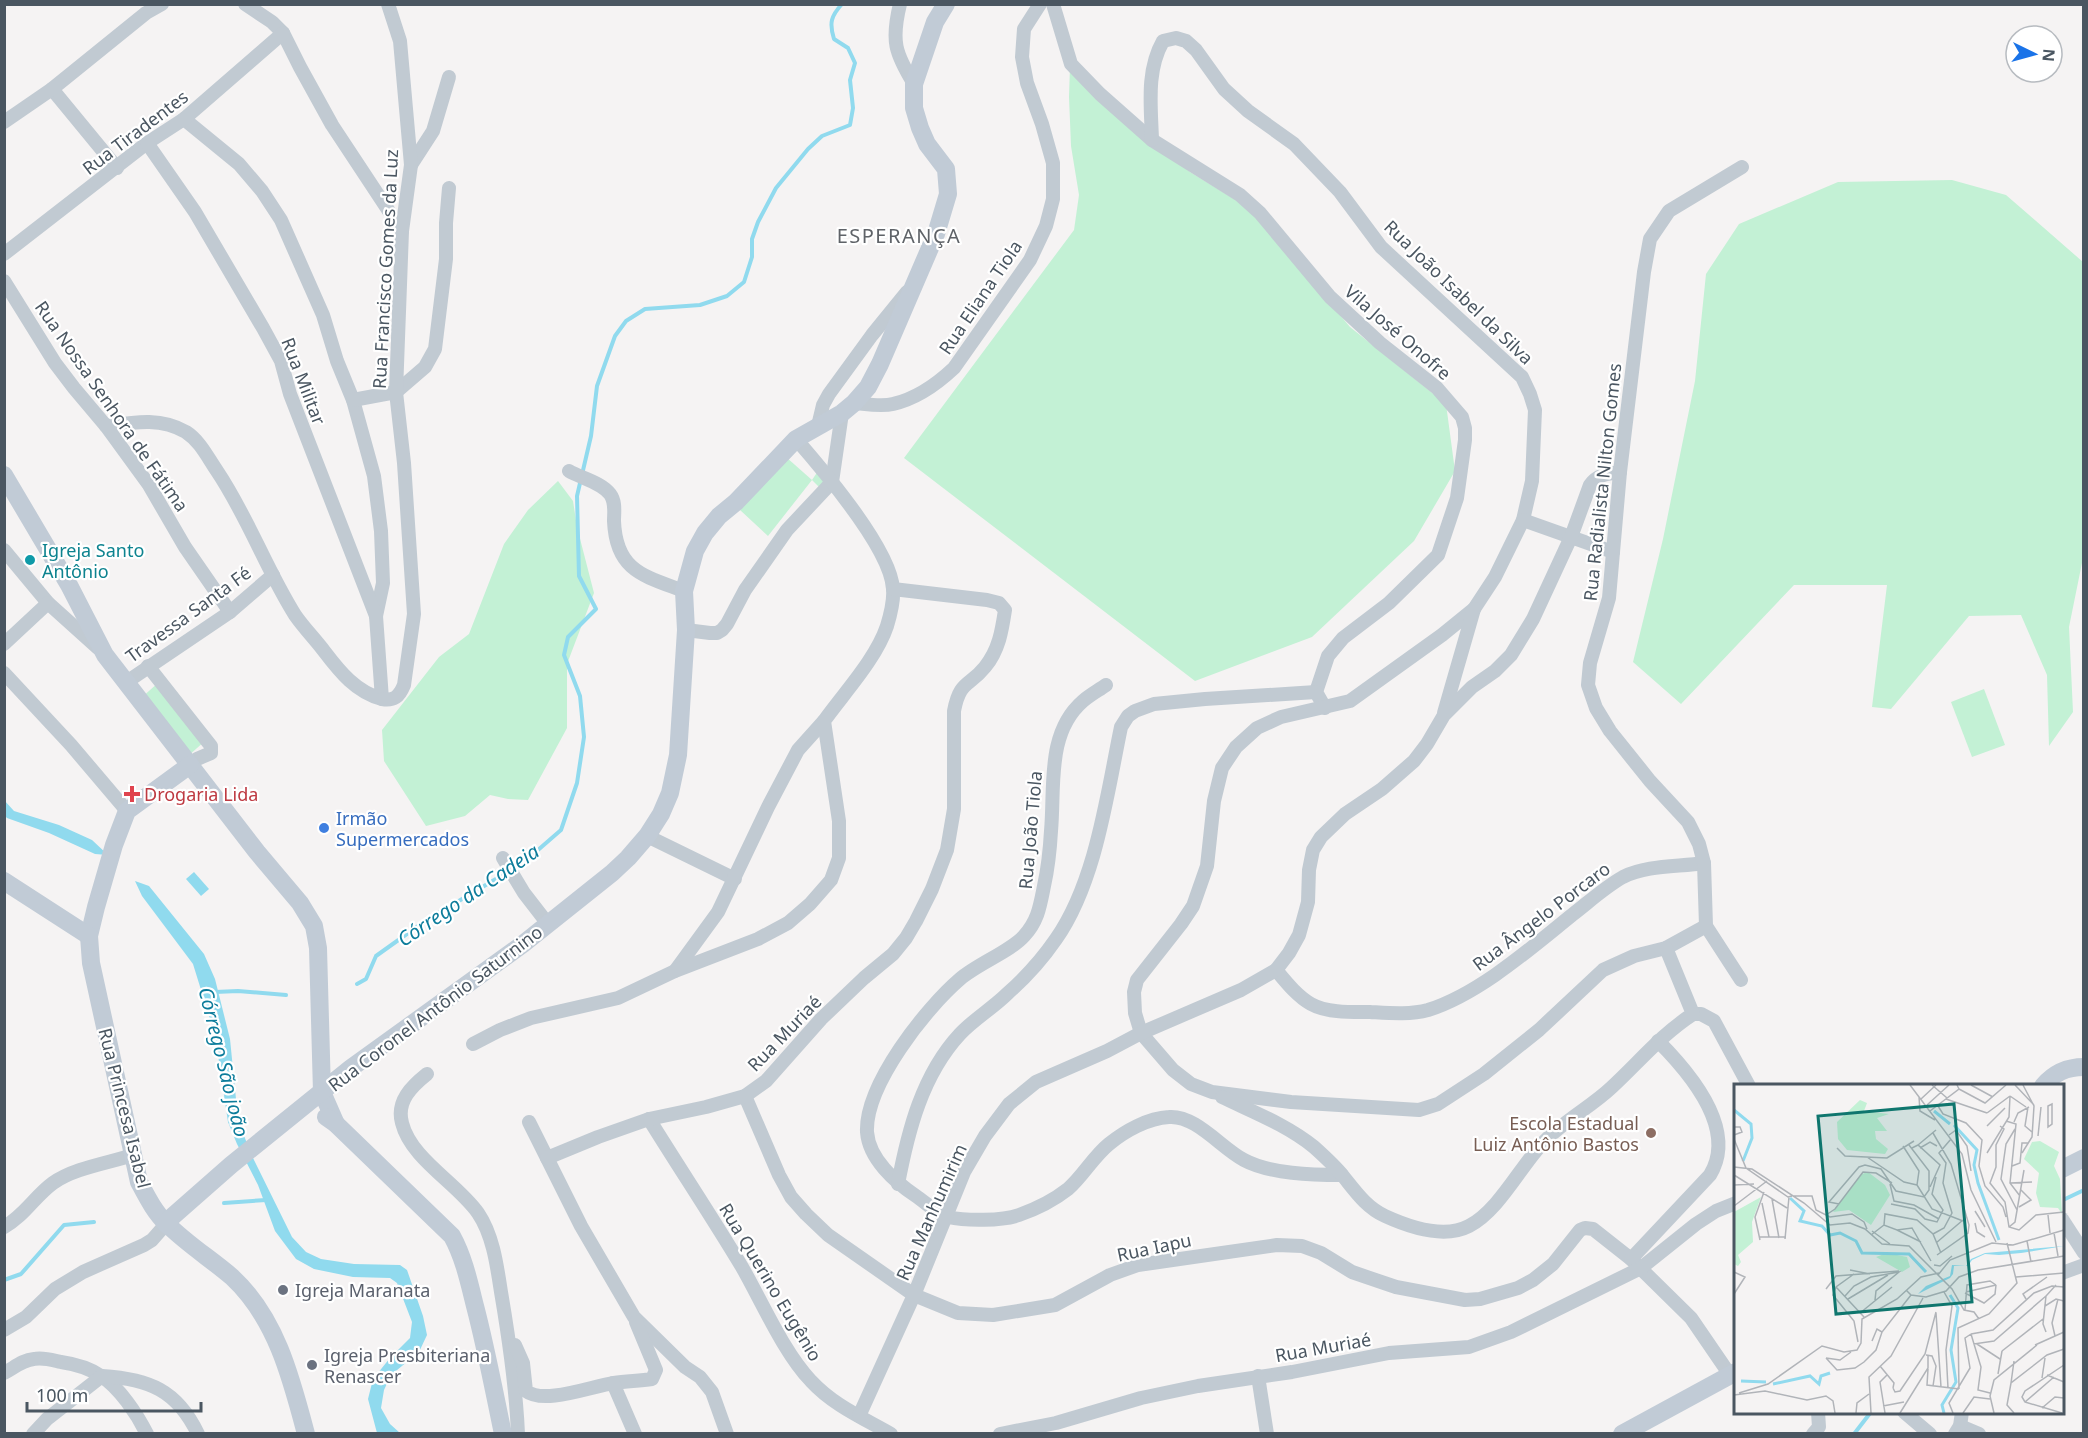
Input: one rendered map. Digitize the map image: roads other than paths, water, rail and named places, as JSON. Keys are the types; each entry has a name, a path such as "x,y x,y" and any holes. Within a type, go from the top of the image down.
{"main road":[{"name":"Rua Coronel Antônio Saturnino","path":"170,1220 231,1166 397,1033 548,924 628,858 647,836 661,814 670,793 678,755 686,630 684,591 695,551 705,533 719,516 736,502 796,440 848,408 868,387 936,234 948,194 946,169 927,144 914,108 914,84 935,22 946,4"},
{"path":"4,475 69,585 105,655 257,852 300,903 314,926 318,948 322,1092 336,1124"},
{"path":"127,811 189,765"},
{"name":"Rua Princesa Isabel","path":"127,811 103,882 89,936 91,963 139,1182 147,1198 232,1278 259,1310 278,1342 306,1434"},
{"path":"4,880 89,936"},
{"path":"2045,1084 2051,1076 2065,1069 2084,1067"},
{"path":"307,1105 336,1124 452,1236 464,1259 503,1434"},
{"path":"2064,1168 2084,1158"},
{"path":"1622,1434 1732,1373"}],"street":[{"path":"4,122 52,89 146,13 162,4"},
{"path":"245,4 284,33 300,68 332,125 402,231"},
{"name":"Rua Francisco Gomes da Luz","path":"382,699 391,700 401,692 404,685 414,614 404,463 396,392 402,231 411,165 400,41 388,4"},
{"path":"900,4 895,26 896,49 901,63 914,84"},
{"name":"Rua Eliana Tiola","path":"848,408 892,404 920,393 938,382 954,368 1030,260 1042,234 1053,199 1053,163 1027,83 1022,57 1024,28 1040,4"},
{"name":"Vila José Onofre","path":"1053,4 1071,64 1100,94 1152,140 1240,195 1260,213 1330,297 1380,344 1437,388 1462,417 1466,428 1457,498 1438,555 1389,603 1343,638 1328,656 1316,692"},
{"name":"Rua Tiradentes","path":"4,254 147,143 184,119 284,33"},
{"name":"Rua João Isabel da Silva","path":"1141,1033 1135,1013 1134,992 1137,980 1193,906 1207,866 1214,801 1222,768 1236,747 1257,729 1281,717 1350,701 1442,635 1474,609 1495,577 1523,520 1532,481 1535,410 1522,378 1381,247 1340,192 1294,144 1248,111 1224,89 1196,50 1186,41 1176,38 1163,41 1155,55 1150,78 1152,140"},
{"path":"411,165 433,131 449,77"},
{"path":"52,89 117,168"},
{"path":"106,426 136,421 157,422 186,433 200,445 236,499 296,616 336,667 358,690 382,699 376,616 383,583 381,531 374,476 353,400 337,361 323,315 281,220 262,191 239,164 184,119"},
{"name":"Rua Militar","path":"147,143 195,212 281,361 290,394 376,616"},
{"name":"Rua Radialista Nilton Gomes","path":"1706,926 1704,863 1699,844 1688,822 1650,781 1610,731 1596,708 1588,685 1590,663 1609,598 1620,472 1650,239 1669,211 1742,167"},
{"path":"353,400 396,392 425,368 435,349 446,259 449,188"},
{"name":"Rua Nossa Senhora de Fátima","path":"4,281 56,363 149,485 185,547 230,612"},
{"name":"Rua Coronel Antônio Saturnino","path":"818,426 823,405 829,393 913,285"},
{"path":"686,630 717,633 722,630 745,590 780,539 832,482 848,408"},
{"path":"675,971 718,912 798,750 824,722 871,657 887,626 893,590 884,559 832,482 796,440"},
{"path":"1444,715 1472,687 1495,671 1511,655 1533,619 1571,537 1590,485 1595,478 1620,472"},
{"path":"573,473 603,488 612,497 619,552 632,567 644,576 684,591"},
{"path":"1523,520 1613,552"},
{"path":"4,550 48,603 105,655"},
{"name":"Travessa Santa Fé","path":"125,683 230,612 273,575"},
{"name":"Rua Muriaé","path":"547,1158 649,1119 745,1096 766,1081 821,1019 893,954 906,938 932,890 947,850 954,809 954,711 957,696 961,688 985,667 994,653 1001,635 1005,610 999,603 987,600 893,590"},
{"path":"4,644 48,603"},
{"path":"1276,970 1299,935 1308,902 1309,870 1313,850 1322,837 1345,814 1382,789 1414,761 1427,744 1444,715 1474,609"},
{"path":"148,666 211,746 211,753 189,765"},
{"path":"4,673 71,745 127,811"},
{"name":"Rua João Tiola","path":"946,1217 898,1184 873,1153 867,1133 869,1112 879,1086 917,1023 961,978 1021,940 1033,926 1039,914 1046,879 1052,830 1053,769 1057,746 1064,725 1082,701 1106,685"},
{"path":"898,1184 912,1120 929,1081 947,1051 973,1021 1008,994 1033,969 1057,938 1073,910 1081,893 1094,851 1121,727 1128,716 1134,711 1154,704 1316,692 1325,708"},
{"path":"473,1044 531,1018 618,998 675,971 758,939 788,923 810,904 831,880 839,858 839,820 824,722"},
{"path":"647,836 735,879"},
{"name":"Rua Coronel Antônio Saturnino","path":"506,862 523,892 548,924"},
{"name":"Rua Ângelo Porcaro","path":"1276,970 1295,991 1313,1005 1334,1010 1362,1012 1396,1013 1426,1010 1451,1001 1479,985 1522,956 1600,893 1626,876 1659,868 1704,863"},
{"path":"1212,1092 1291,1102 1419,1110 1438,1104 1484,1074 1539,1030 1603,970 1634,956 1666,948 1706,926 1741,980"},
{"path":"1666,948 1693,1014"},
{"name":"Rua Manhumirim","path":"859,1416 914,1295 964,1172 985,1136 1009,1104 1036,1082 1241,990 1276,970"},
{"path":"1141,1033 1173,1070 1191,1084 1291,1131 1314,1148 1342,1175 1356,1195 1383,1216 1408,1226 1430,1231 1450,1232 1468,1227 1481,1217 1542,1143 1612,1087 1658,1041 1693,1014 1701,1014 1714,1021 1748,1084"},
{"path":"1636,1264 1710,1175 1718,1159 1719,1144 1713,1120 1699,1088 1682,1065 1658,1041"},
{"path":"427,1074 411,1087 402,1101 401,1120 406,1135 417,1150 457,1189 478,1213 486,1227 498,1271 508,1329 518,1434"},
{"name":"Rua Iapu","path":"745,1096 779,1175 791,1197 828,1235 914,1295 958,1313 993,1315 1055,1305 1110,1275 1138,1265 1172,1258 1277,1245 1302,1246 1321,1253 1352,1272 1396,1287 1465,1300 1480,1299 1518,1288 1533,1280 1553,1264 1585,1228 1593,1228 1636,1264"},
{"path":"946,1217 995,1220 1017,1216 1043,1205 1068,1189 1108,1144 1141,1125 1166,1117 1187,1120 1245,1161 1290,1171 1342,1175"},
{"name":"Rua Querino Eugênio","path":"649,1119 698,1194 794,1358 810,1380 832,1401 891,1434"},
{"path":"508,1329 523,1363 526,1390 532,1395 560,1395 613,1383 652,1379 656,1374 634,1317 581,1226 529,1122"},
{"path":"4,1227 17,1218 35,1198 56,1181 70,1174 133,1155"},
{"path":"1636,1264 1716,1211 1734,1204"},
{"path":"4,1330 26,1317 55,1289 83,1272 152,1240 170,1220"},
{"path":"2064,1222 2084,1253"},
{"path":"1636,1264 1691,1318 1732,1373"},
{"name":"Rua Muriaé","path":"1000,1434 1056,1423 1141,1398 1257,1376 1292,1372 1389,1353 1469,1347 1511,1332 1636,1264"},
{"path":"2064,1272 2084,1265"},
{"path":"634,1317 685,1367 700,1377 712,1392 727,1434"},
{"path":"4,1373 21,1362 46,1358 74,1364 102,1376 134,1379 165,1392 182,1406 198,1434"},
{"path":"33,1434 47,1419 102,1376"},
{"path":"102,1376 138,1416 147,1434"},
{"path":"1257,1376 1267,1434"},
{"path":"613,1383 635,1434"},
{"path":"1813,1434 1819,1427 1818,1414"},
{"path":"1905,1414 1930,1434"},
{"path":"1959,1424 1979,1434"}],"water":[{"path":"4,800 14,811 59,825 92,840 108,855 95,854 49,833 7,818"},
{"path":"194,872 209,889 201,896 186,879"},
{"name":"Córrego São joão","path":"135,881 149,886 204,954 215,979 230,1039 237,1109 243,1133 292,1237 306,1252 321,1259 354,1264 400,1265 407,1270 427,1335 419,1352 391,1375 384,1390 381,1408 390,1424 400,1433 377,1433 368,1399 373,1379 410,1338 412,1322 397,1283 390,1278 353,1277 314,1269 296,1259 275,1231 258,1185 228,1122 215,1035 193,964 142,896"}],"waterway":[{"name":"Córrego da Cadeia","path":"357,984 366,979 376,956 425,921 523,863 561,830 577,783 584,737 580,696 564,655 568,637 596,609 579,576 577,496 591,436 597,386 615,336 626,321 645,309 700,305 727,296 744,282 752,257 752,239 758,222 776,188 808,149 822,136 850,125 853,108 850,80 855,63 848,48 834,39 832,28 833,16 842,4"},
{"name":"Córrego da Cadeia","path":"215,992 238,991 286,995"},
{"path":"2064,1200 2084,1190"},
{"path":"224,1203 266,1200"},
{"path":"4,1280 21,1274 64,1225 94,1222"},
{"path":"1854,1434 1869,1414"}],"place":[{"name":"Igreja Santo Antônio","path":"30,560"},
{"name":"Drogaria Lida","path":"132,794"},
{"name":"Irmão Supermercados","path":"324,828"},
{"name":"Escola Estadual Luiz Antônio Bastos","path":"1651,1133"},
{"name":"Igreja Maranata","path":"283,1290"},
{"name":"Igreja Presbiteriana Renascer","path":"312,1365"}],"district":[{"name":"ESPERANÇA","path":"899,235"}]}
